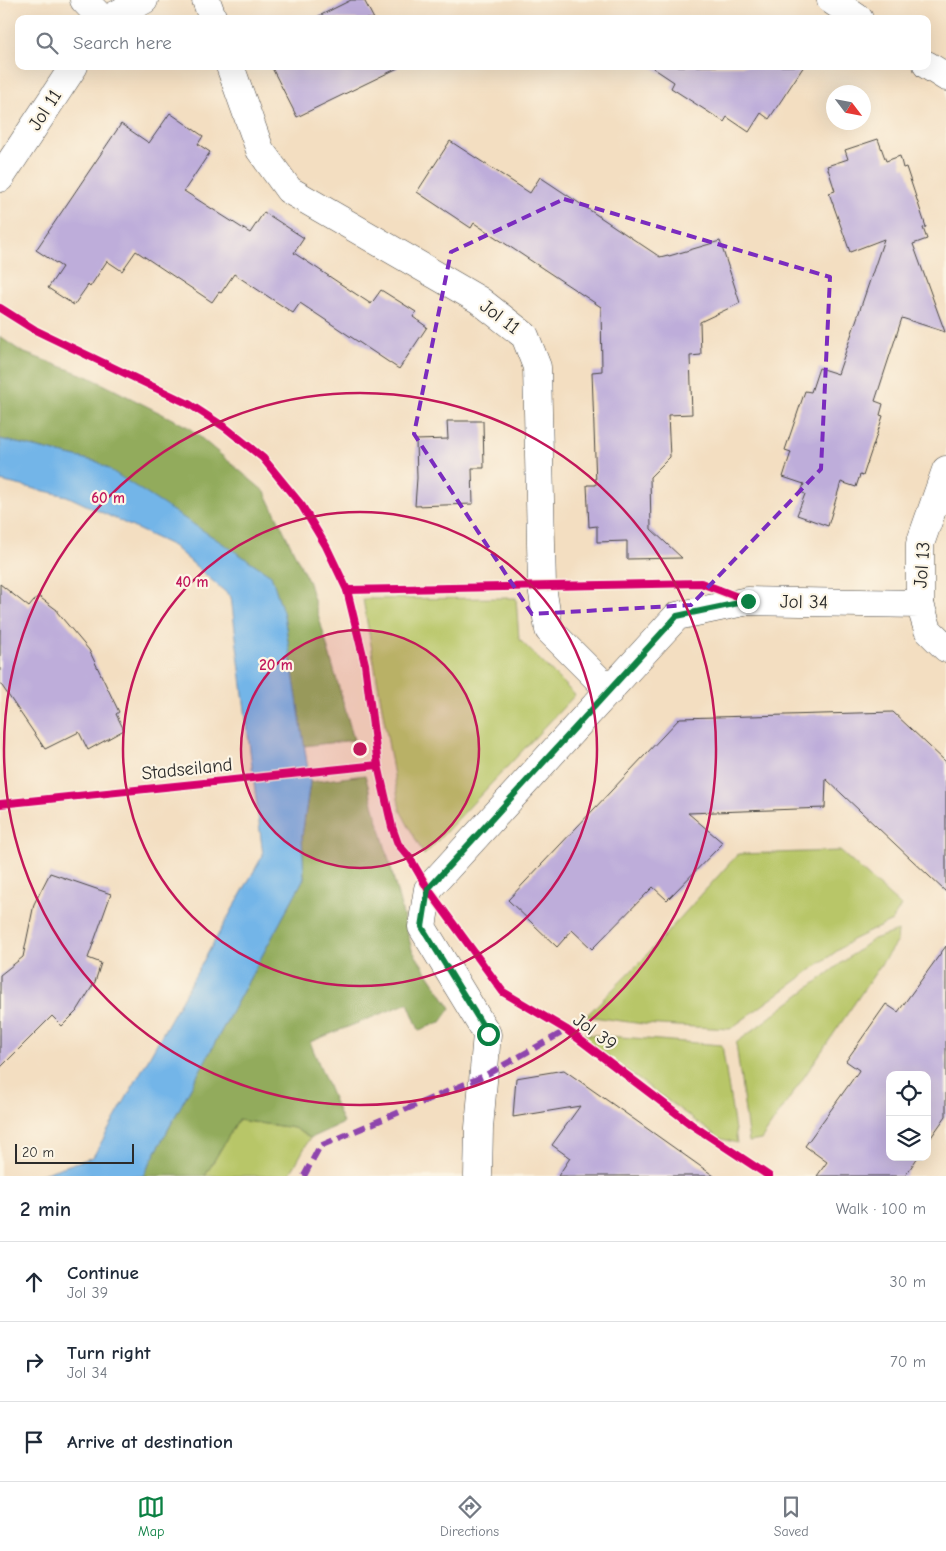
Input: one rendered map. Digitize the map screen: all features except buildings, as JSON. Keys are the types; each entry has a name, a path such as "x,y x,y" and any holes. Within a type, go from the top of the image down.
{"street":[{"path":"84,0 98,15"},
{"path":"116,15 144,0"},
{"path":"206,0 212,15"},
{"path":"831,0 853,15"},
{"path":"931,68 946,77"},
{"name":"Jol 11","path":"0,178 71,70"},
{"name":"Jol 11","path":"231,70 260,150 288,190 479,300 526,336 537,367 542,587 549,630 610,691"},
{"name":"Jol 13","path":"920,604 920,544 946,470"},
{"name":"Jol 34","path":"478,1176 488,1034 422,927 428,889 677,616 748,601 920,604"},
{"path":"920,604 928,630 946,648"}],"highlighted area":[{"path":"564,199 830,277 821,469 691,605 532,614 414,434 451,252"}],"green space":[{"path":"0,337 22,352 89,377 188,427 265,492 309,583 354,740 304,746 284,615 98,462 0,439"},
{"path":"516,598 519,639 575,695 424,855 400,810 363,599"},
{"path":"365,775 412,950 451,1008 441,1022 419,1030 408,1003 310,1042 343,1123 310,1138 294,1128 238,1120 205,1176 143,1176 304,878 302,836 310,782"},
{"path":"840,851 901,906 892,921 852,940 730,1029 643,1024 586,1016 644,958 738,854"},
{"path":"898,931 897,941 761,1140 749,1142 736,1043 873,939"},
{"path":"582,1034 722,1045 737,1143 719,1138 582,1038"},
{"path":"238,1120 294,1128 310,1138 289,1176 205,1176"}],"water":[{"path":"0,439 98,462 271,575 284,615 310,782 302,836 304,878 143,1176 36,1176 93,1157 263,855 231,597 173,546 67,496 0,481"}],"marked path":[{"path":"304,1176 320,1146 484,1076 567,1030"}],"cycle path":[{"name":"Jol 39","path":"0,308 35,330 189,404 226,428 263,458 302,506 326,546 347,590 365,664 378,765 392,827 398,844 410,858 428,889 503,992 567,1030 692,1125 769,1176"},
{"path":"347,590 701,583 748,601"},
{"name":"Stadseiland","path":"0,804 378,765"}],"route":[{"path":"488,1034 422,927 428,889 677,616 748,601"}]}
